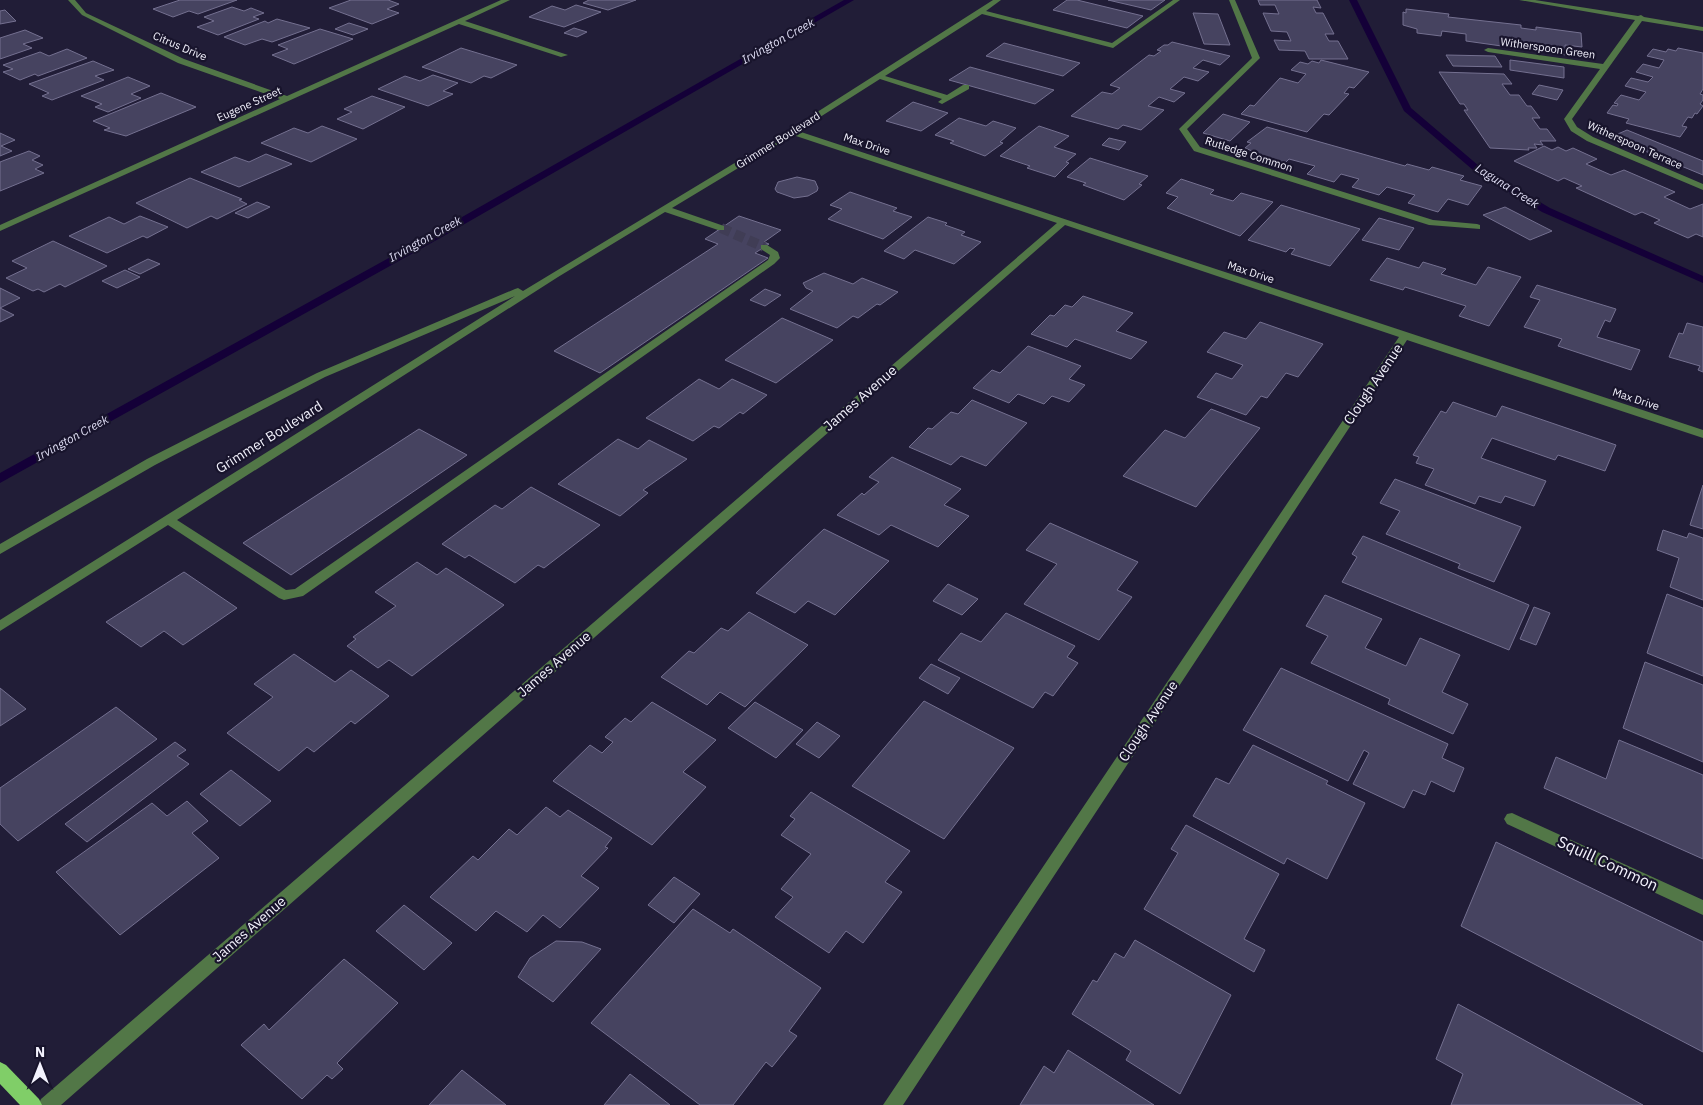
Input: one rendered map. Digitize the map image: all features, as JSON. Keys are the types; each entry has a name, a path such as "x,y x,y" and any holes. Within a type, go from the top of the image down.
{"main road":[{"path":"0,1071 33,1105"}],"street":[{"name":"Citrus Drive","path":"71,0 84,14 181,61 288,99"},
{"name":"Eugene Street","path":"0,228 507,0"},
{"name":"Grimmer Boulevard","path":"0,626 555,275 792,132 998,0"},
{"path":"980,11 1113,46 1177,0"},
{"name":"Rutledge Common","path":"1232,0 1256,58 1183,129 1197,149 1432,223 1477,226"},
{"path":"1522,0 1703,29"},
{"name":"Witherspoon Terrace","path":"1640,18 1568,120 1574,129 1590,139 1703,187"},
{"path":"460,22 564,55"},
{"name":"Witherspoon Green","path":"1488,50 1605,67"},
{"path":"879,76 948,98"},
{"path":"940,104 966,87"},
{"name":"Max Drive","path":"792,132 1703,434"},
{"path":"665,209 721,228"},
{"name":"James Avenue","path":"47,1105 1062,222"},
{"path":"167,520 279,593 284,595 298,593 771,262 775,258 775,254 764,247"},
{"name":"Grimmer Boulevard","path":"0,550 150,462 321,375 555,275"},
{"name":"Clough Avenue","path":"892,1105 1404,336"},
{"name":"Squill Common","path":"1512,819 1703,908"}],"building":[{"path":"180,0 237,0 198,14 189,11 173,17 153,9"},
{"path":"351,0 388,0 399,4 387,9 399,13 372,24 329,8"},
{"path":"589,0 636,0 608,10 583,3"},
{"path":"1067,0 1077,0 1143,16 1127,28 1053,10"},
{"path":"1108,0 1165,0 1151,10"},
{"path":"1258,0 1317,0 1321,8 1313,7 1316,13 1323,13 1334,34 1325,34 1329,41 1338,41 1348,59 1309,59 1305,51 1279,50 1274,40 1291,41 1287,32 1271,31 1263,13 1279,14 1275,5 1260,5"},
{"path":"576,5 601,12 564,27 529,17 552,6 565,10"},
{"path":"232,7 244,11 251,8 264,13 253,17 259,19 218,35 197,27 214,21 204,17"},
{"path":"1406,9 1449,14 1448,17 1521,25 1521,28 1536,30 1536,27 1581,33 1582,47 1565,45 1566,55 1539,51 1539,44 1516,41 1516,48 1466,41 1466,34 1442,31 1441,36 1417,33 1417,29 1403,25 1403,12 1406,13"},
{"path":"5,10 16,21 0,24 0,11"},
{"path":"1193,13 1218,14 1230,45 1204,44"},
{"path":"277,19 310,28 272,42 262,39 245,45 224,37 265,21 268,23"},
{"path":"349,23 368,29 353,35 335,29"},
{"path":"574,28 587,32 577,37 564,33"},
{"path":"320,29 353,39 294,64 272,55 288,49 278,45"},
{"path":"25,30 43,38 23,44 32,48 0,59 0,38"},
{"path":"1172,42 1230,56 1220,65 1203,60 1193,68 1209,72 1198,81 1184,77 1170,89 1185,93 1174,102 1159,97 1148,106 1164,110 1141,130 1123,125 1118,129 1071,116 1102,92 1112,94 1120,88 1110,85 1149,55 1154,56 1161,51 1157,50"},
{"path":"1004,43 1080,63 1063,76 986,56"},
{"path":"461,48 517,65 491,78 484,76 471,83 422,67"},
{"path":"1678,48 1703,53 1703,89 1700,94 1703,95 1703,100 1700,104 1703,106 1692,118 1688,117 1682,126 1687,127 1680,137 1626,123 1629,119 1607,113 1613,105 1617,106 1618,104 1614,103 1621,95 1639,100 1646,92 1625,86 1631,78 1648,82 1653,77 1636,72 1643,64 1659,68 1664,60 1647,56 1653,49 1666,52 1668,49 1676,51"},
{"path":"67,49 87,58 38,76 35,74 20,80 3,72 13,69 3,65 40,52 49,56"},
{"path":"1446,55 1495,56 1502,67 1453,66"},
{"path":"1321,60 1369,72 1354,88 1349,87 1344,93 1349,94 1329,115 1324,114 1307,132 1241,114 1250,105 1254,106 1280,78 1298,83 1306,74 1291,70 1300,62 1308,64 1312,61 1319,63"},
{"path":"1510,60 1564,67 1564,78 1510,70"},
{"path":"93,61 114,70 95,76 104,80 52,100 42,96 49,93 29,84"},
{"path":"970,67 1054,90 1035,104 949,80"},
{"path":"1439,72 1504,74 1512,84 1502,84 1510,95 1519,95 1527,106 1531,106 1540,118 1532,118 1540,129 1547,129 1556,141 1540,141 1543,145 1534,144 1537,148 1528,148 1529,150 1490,148 1464,110 1468,110 1464,104 1460,104"},
{"path":"433,75 458,83 443,91 453,94 428,106 378,89 405,76 420,81"},
{"path":"128,77 150,86 131,94 141,98 108,112 95,107 102,104 81,96"},
{"path":"1539,85 1563,90 1557,100 1532,94"},
{"path":"161,93 196,107 126,136 104,130 110,128 93,121"},
{"path":"372,96 405,107 363,129 337,119 352,112 344,109"},
{"path":"913,102 948,113 921,131 886,121"},
{"path":"1223,114 1250,122 1230,141 1203,133"},
{"path":"959,118 986,126 993,121 1016,128 1000,142 1003,143 985,156 950,143 954,141 935,135"},
{"path":"322,126 357,139 311,162 261,143 294,128 308,133"},
{"path":"1039,126 1069,136 1054,147 1076,154 1066,162 1069,163 1055,177 1027,168 1030,166 1000,156"},
{"path":"1267,127 1405,166 1407,164 1429,170 1432,167 1464,176 1460,180 1482,186 1468,205 1448,199 1438,212 1408,203 1415,195 1387,187 1379,195 1352,187 1359,179 1341,174 1334,182 1307,174 1315,166 1289,159 1282,166 1256,158 1249,154 1252,151 1245,148 1251,143 1247,142"},
{"path":"1627,130 1703,161 1703,175 1611,137"},
{"path":"0,133 15,140 1,146 12,151 0,156"},
{"path":"1109,138 1126,142 1119,150 1102,145"},
{"path":"1544,146 1552,150 1558,147 1566,151 1573,148 1597,159 1586,164 1611,175 1624,170 1675,192 1664,197 1690,209 1703,204 1703,237 1696,234 1688,238 1654,223 1660,220 1642,212 1635,215 1576,188 1582,186 1564,178 1558,181 1514,161"},
{"path":"29,151 40,156 32,160 43,165 35,169 44,173 0,191 0,162"},
{"path":"266,154 292,164 239,187 201,172 235,157 249,162"},
{"path":"1090,158 1148,176 1139,184 1142,185 1124,200 1083,185 1086,183 1067,177"},
{"path":"797,177 815,181 818,188 817,191 808,196 794,198 777,192 775,189 778,182"},
{"path":"190,178 242,199 239,200 247,204 217,219 211,216 187,228 136,203"},
{"path":"1181,179 1214,190 1210,194 1233,201 1241,193 1273,202 1240,236 1167,208 1178,197 1166,193"},
{"path":"850,192 897,208 893,211 912,217 883,239 828,219 842,209 830,205"},
{"path":"257,202 270,207 248,218 235,213"},
{"path":"1281,205 1360,229 1330,266 1291,254 1295,249 1290,248 1286,252 1248,240"},
{"path":"1505,207 1552,231 1530,240 1483,215"},
{"path":"140,216 168,227 147,238 143,236 107,253 69,236 109,217 124,224"},
{"path":"739,216 781,230 764,242 769,244 755,253 768,258 600,373 554,351 718,244 705,239"},
{"path":"928,217 947,223 945,225 965,232 961,235 981,242 954,264 915,250 904,259 884,251"},
{"path":"1379,218 1414,228 1399,250 1362,240"},
{"path":"53,241 107,266 65,287 60,284 44,292 38,289 33,291 6,278 27,268 12,261"},
{"path":"1387,258 1419,268 1423,262 1446,269 1441,274 1476,285 1488,267 1521,277 1489,326 1459,316 1466,306 1405,287 1403,290 1370,280"},
{"path":"148,259 160,264 140,274 128,269"},
{"path":"125,270 140,277 117,288 102,281"},
{"path":"824,273 853,284 862,278 898,292 858,318 853,316 837,328 790,309 813,291 806,288 803,283"},
{"path":"1537,285 1616,309 1610,322 1605,320 1597,337 1640,350 1631,370 1558,346 1562,339 1524,327 1540,300 1530,297"},
{"path":"0,288 20,298 0,308"},
{"path":"765,289 781,295 765,306 750,300"},
{"path":"1083,296 1133,313 1116,331 1147,342 1131,359 1075,339 1067,347 1031,334 1050,315 1054,316 1065,305 1072,307"},
{"path":"0,308 14,315 0,322"},
{"path":"782,318 833,340 776,383 725,360"},
{"path":"1260,322 1323,344 1298,377 1286,373 1267,398 1261,396 1246,415 1197,397 1216,373 1232,379 1243,365 1207,352 1224,332 1246,339"},
{"path":"1687,323 1703,327 1703,372 1698,370 1700,366 1669,357 1679,333 1683,334"},
{"path":"1028,346 1081,366 1069,379 1085,385 1069,402 1052,396 1044,404 1018,394 1009,403 973,388 992,370 1000,373"},
{"path":"699,379 719,389 732,379 767,395 743,414 740,412 719,428 714,426 693,441 646,418"},
{"path":"972,400 1027,423 986,466 961,456 951,465 909,447 928,428 932,429 951,412 958,414"},
{"path":"1453,402 1496,417 1502,406 1616,445 1605,471 1558,455 1555,460 1492,438 1481,458 1546,481 1534,506 1505,496 1501,503 1479,496 1475,504 1425,485 1434,469 1416,463 1419,457 1413,455 1441,411 1446,413"},
{"path":"1211,409 1260,428 1196,507 1123,476 1165,430 1185,438"},
{"path":"419,429 467,455 291,575 243,543"},
{"path":"618,439 638,449 649,440 687,459 643,490 648,493 620,516 558,484"},
{"path":"892,457 961,489 944,505 969,516 938,547 891,525 879,535 837,515 862,493 864,495 879,482 869,477"},
{"path":"1395,479 1521,527 1494,582 1458,568 1460,564 1386,534 1400,511 1380,503"},
{"path":"1703,485 1703,529 1690,525"},
{"path":"531,487 600,525 544,568 538,565 515,583 469,555 465,558 442,544 495,505 502,509"},
{"path":"1050,523 1138,562 1117,590 1132,597 1099,640 1024,604 1057,564 1026,550"},
{"path":"824,529 889,561 835,615 808,601 795,613 756,593"},
{"path":"1663,530 1687,538 1689,533 1703,538 1703,600 1670,587 1679,558 1657,550"},
{"path":"1363,536 1529,605 1509,650 1342,582 1357,557 1352,554"},
{"path":"417,562 437,575 446,568 504,605 412,676 389,660 378,668 347,646 356,639 353,637 396,606 375,592"},
{"path":"184,572 237,608 183,645 164,631 141,647 106,622"},
{"path":"948,584 978,599 962,615 933,601"},
{"path":"1667,594 1703,608 1703,676 1647,653"},
{"path":"1325,595 1382,619 1365,648 1406,666 1420,638 1460,655 1442,692 1468,704 1453,734 1388,704 1390,699 1311,663 1328,636 1306,626"},
{"path":"1534,607 1550,613 1536,645 1520,639"},
{"path":"749,612 808,645 745,707 720,692 707,705 661,677 689,651 694,653 721,628 728,631"},
{"path":"1006,613 1075,646 1067,657 1078,663 1053,696 1045,692 1033,708 938,660 961,633 981,642"},
{"path":"294,654 335,682 351,670 389,696 355,724 351,721 314,752 307,747 279,771 227,733 273,697 254,684"},
{"path":"1645,662 1703,685 1703,762 1623,728"},
{"path":"931,664 960,678 948,694 919,678"},
{"path":"1281,668 1448,744 1442,758 1464,768 1454,792 1431,781 1425,795 1413,790 1404,808 1353,784 1369,753 1364,750 1348,781 1243,730"},
{"path":"0,688 26,709 0,726"},
{"path":"924,701 1014,748 944,839 852,786"},
{"path":"652,702 716,740 683,772 706,787 652,845 553,781 590,745 602,753 613,742 605,737 625,718 631,722"},
{"path":"755,702 803,730 776,758 728,728"},
{"path":"116,707 157,739 18,841 0,824 0,788"},
{"path":"817,722 840,736 819,758 796,744"},
{"path":"1619,740 1703,775 1703,859 1544,788 1556,757 1606,779"},
{"path":"175,742 186,750 177,756 189,764 87,842 65,824"},
{"path":"1253,745 1328,781 1326,784 1365,803 1327,879 1287,858 1284,864 1193,816 1216,778 1229,784"},
{"path":"231,770 271,801 240,826 200,794"},
{"path":"811,792 910,851 885,882 902,892 863,943 846,931 829,953 775,917 793,897 781,889 811,854 781,835 795,819 790,816"},
{"path":"187,801 208,821 192,833 219,858 120,935 56,872 152,803 167,816"},
{"path":"546,807 560,817 568,810 612,838 605,847 608,848 581,876 599,888 560,928 543,915 527,932 496,911 476,931 430,897 473,856 478,860 509,829 517,835"},
{"path":"1186,825 1279,874 1244,939 1265,950 1254,972 1144,909 1178,853 1171,849"},
{"path":"1496,842 1703,942 1703,1052 1461,926"},
{"path":"674,877 700,894 674,923 648,905"},
{"path":"404,905 452,943 424,970 376,931"},
{"path":"693,909 730,933 733,929 821,988 789,1031 797,1036 772,1067 766,1062 733,1105 700,1105 591,1023"},
{"path":"1135,940 1231,995 1180,1094 1126,1060 1131,1051 1072,1014 1093,980 1097,982 1115,953 1124,958"},
{"path":"556,941 582,942 601,949 553,1002 518,977 530,958"},
{"path":"344,959 398,1003 337,1063 343,1069 332,1079 327,1075 302,1099 241,1045 264,1024 269,1030"},
{"path":"1458,1004 1643,1105 1451,1105 1463,1074 1436,1059"},
{"path":"1068,1050 1154,1105 1020,1105 1044,1066 1054,1073"},
{"path":"462,1070 506,1105 429,1105"},
{"path":"630,1074 670,1105 604,1105"}],"waterway":[{"name":"Irvington Creek","path":"0,479 438,235 850,0"},
{"name":"Laguna Creek","path":"1353,0 1407,109 1476,168 1546,210 1703,280"}],"tunnel":[{"path":"721,228 764,247"}]}
